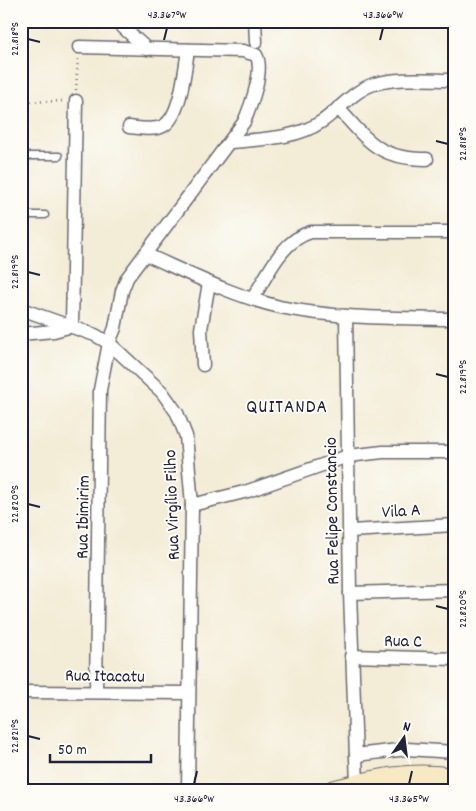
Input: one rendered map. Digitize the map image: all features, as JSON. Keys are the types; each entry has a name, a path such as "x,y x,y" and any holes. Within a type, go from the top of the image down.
{"main road":[{"path":"334,790 357,784 443,781"}],"street":[{"path":"116,21 147,49"},
{"path":"255,21 256,42"},
{"path":"79,47 188,50 180,97 170,120 163,126 150,128 129,127"},
{"name":"Rua Ibimirim","path":"96,692 100,390 122,291 127,278 231,142 244,122 252,103 258,72 258,56 243,51 188,50"},
{"path":"231,142 295,134 312,128 354,94 373,85 396,80 455,80"},
{"path":"21,334 54,331 72,326 76,101"},
{"path":"338,108 359,131 382,151 396,157 428,158"},
{"path":"253,298 279,256 294,238 302,234 311,232 455,232"},
{"path":"145,254 209,282 279,306 346,316 455,319"},
{"path":"203,365 202,329 209,282"},
{"name":"Rua Virgílio Filho","path":"21,309 72,326 109,343 162,392 177,413 186,436 192,505 188,790"},
{"name":"Rua Felipe Constancio","path":"346,316 351,656 357,784"},
{"path":"192,505 248,491 348,456 383,452 455,452"},
{"name":"Vila A","path":"350,531 455,526"},
{"path":"350,593 455,590"},
{"name":"Rua C","path":"351,656 455,658"},
{"name":"Rua Itacatu","path":"21,692 189,693"},
{"path":"356,755 407,749 455,752"}],"lane":[{"path":"21,156 59,156"},
{"path":"21,215 45,215"}],"path":[{"path":"21,102 76,101 79,47"}],"district":[{"name":"QUITANDA","path":"287,405"}]}
